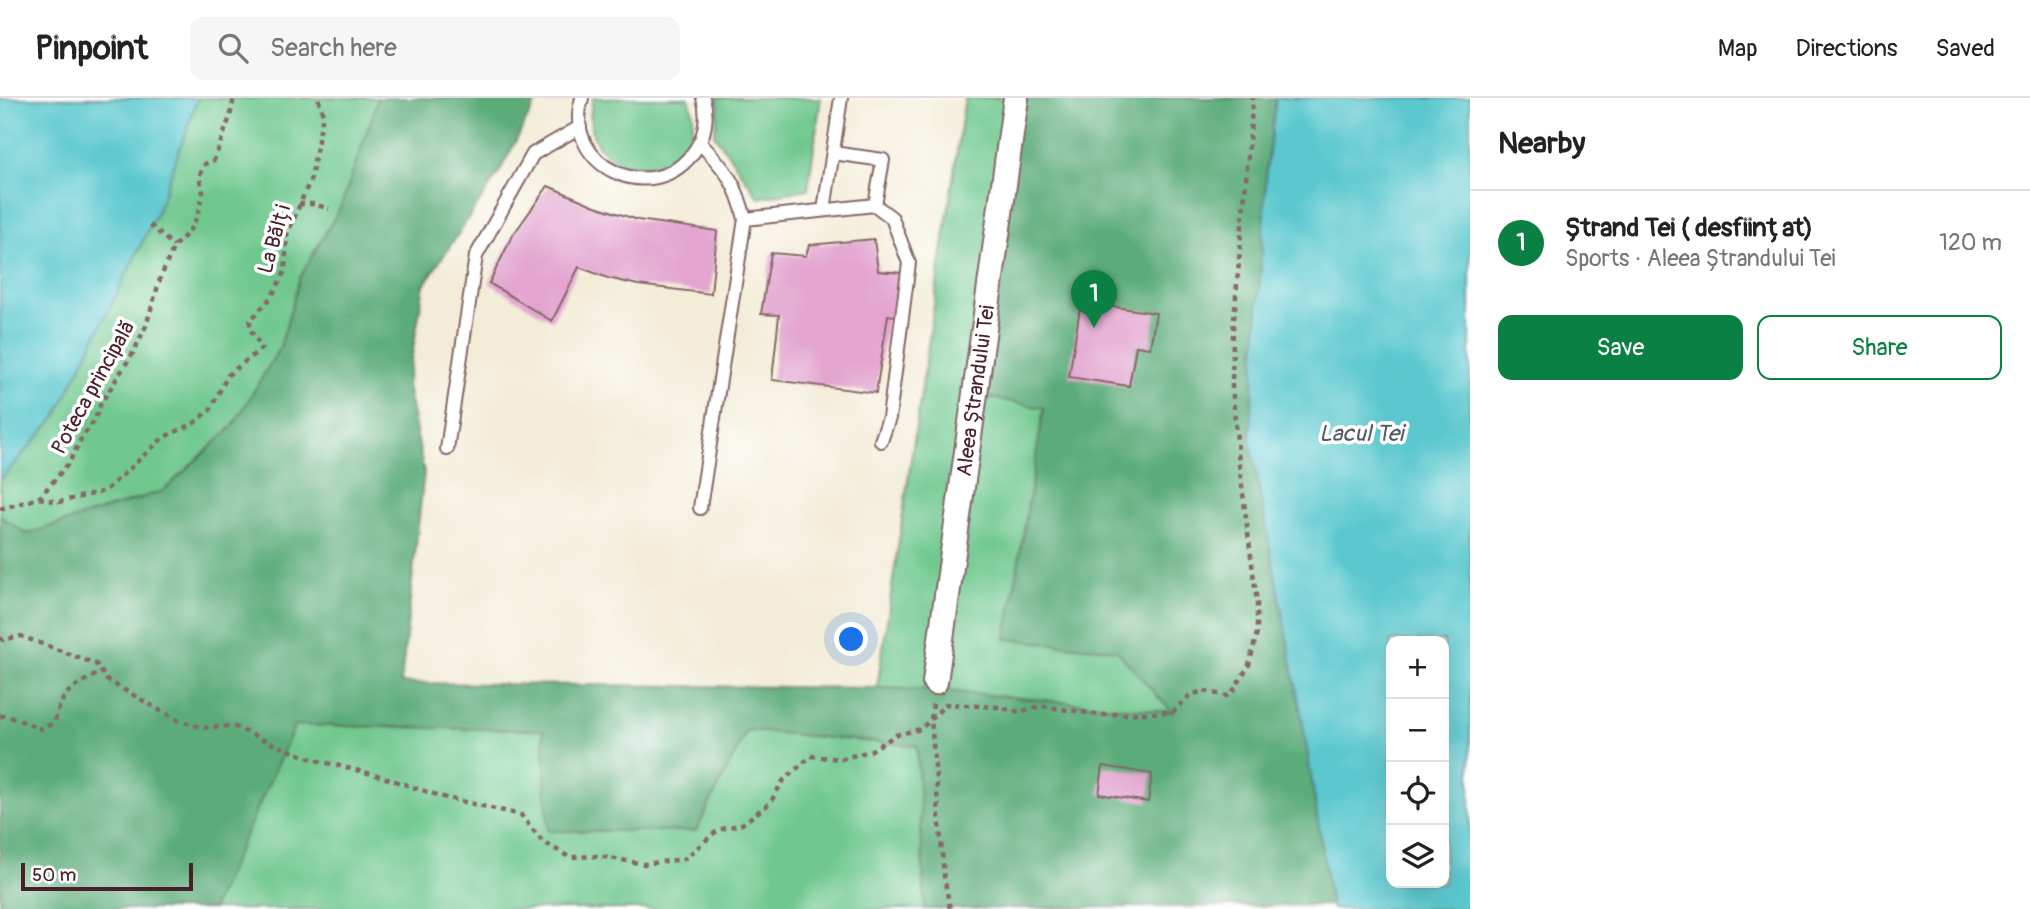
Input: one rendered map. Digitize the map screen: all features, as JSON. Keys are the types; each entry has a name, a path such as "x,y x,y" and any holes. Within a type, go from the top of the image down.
{"street":[{"name":"Aleea Ștrandului Tei","path":"934,682 1016,98"}],"lane":[{"path":"582,98 580,127 586,146 598,162 615,173 634,179 654,179 673,172 689,160 700,143 705,125 702,98"},
{"path":"824,210 841,98"},
{"path":"447,449 476,256 533,153 580,127"},
{"path":"700,143 724,168 739,193 745,219 700,508"},
{"path":"833,153 883,160 876,205"},
{"path":"745,219 876,205 892,218 909,263 889,418 881,441"}],"path":[{"name":"Poteca principală","path":"39,499 69,463 146,326 174,246 188,233 197,217 203,192 199,176 205,164 214,160 234,98"},
{"name":"La Bălți","path":"39,499 59,502 105,491 164,437 193,424 210,410 228,375 262,348 250,329 250,321 272,296 285,271 287,235 311,178 323,114 318,98"},
{"path":"0,638 3,640 21,636 96,664 107,680 175,719 203,728 233,726 315,760 380,776 443,797 521,815 542,841 569,857 599,856 644,864 684,859 718,830 741,824 770,803 783,781 811,756 841,759 870,751 896,735 921,729 946,704 998,707 1020,712 1040,706 1103,715 1173,712 1190,695 1203,691 1227,696 1234,690 1249,665 1257,633 1257,603 1232,386 1233,331 1252,98"},
{"path":"299,204 314,204 329,209"},
{"path":"150,225 174,246"},
{"path":"0,509 39,499"},
{"path":"0,716 8,715 41,729 54,723 60,701 69,691 102,672"},
{"path":"934,682 931,719 944,876 950,909"}],"green space":[{"path":"0,98 414,98 297,405 0,664"},
{"path":"377,98 538,98 500,171 424,285 407,385 424,472 401,683 933,690 1172,712 1116,650 1006,639 1044,408 975,395 1016,98 1276,98 1267,166 1250,439 1303,724 1331,905 925,909 917,746 747,730 696,831 548,831 543,730 295,725 212,909 0,909 0,516 27,534 163,491 233,426 280,347 300,277 341,206"},
{"path":"593,98 689,98 693,127 683,148 665,161 643,166 621,163 602,151 591,129"},
{"path":"716,98 821,98 808,189 759,198 714,134 719,106"},
{"path":"965,98 1276,98 1267,166 1250,439 1303,724 933,690 877,688"},
{"path":"294,725 544,730 549,831 696,831 747,730 917,746 925,909 212,909"}],"water":[{"path":"0,98 198,98 157,212 56,417 0,480"},
{"name":"Lacul Tei","path":"1276,98 1470,98 1470,909 1332,909 1303,724 1250,439 1267,166"}],"building":[{"path":"548,186 638,220 717,231 711,294 638,285 579,267 552,321 489,283 513,235"},
{"path":"874,239 878,271 903,273 896,316 888,315 876,393 772,380 779,315 761,314 771,253 806,256 809,245"},
{"path":"1081,302 1156,313 1150,348 1136,346 1129,386 1069,377"},
{"path":"1103,766 1152,774 1148,802 1099,794"}],"place":[{"name":"Ștrand Tei ( desființat)","path":"1094,328"}]}
